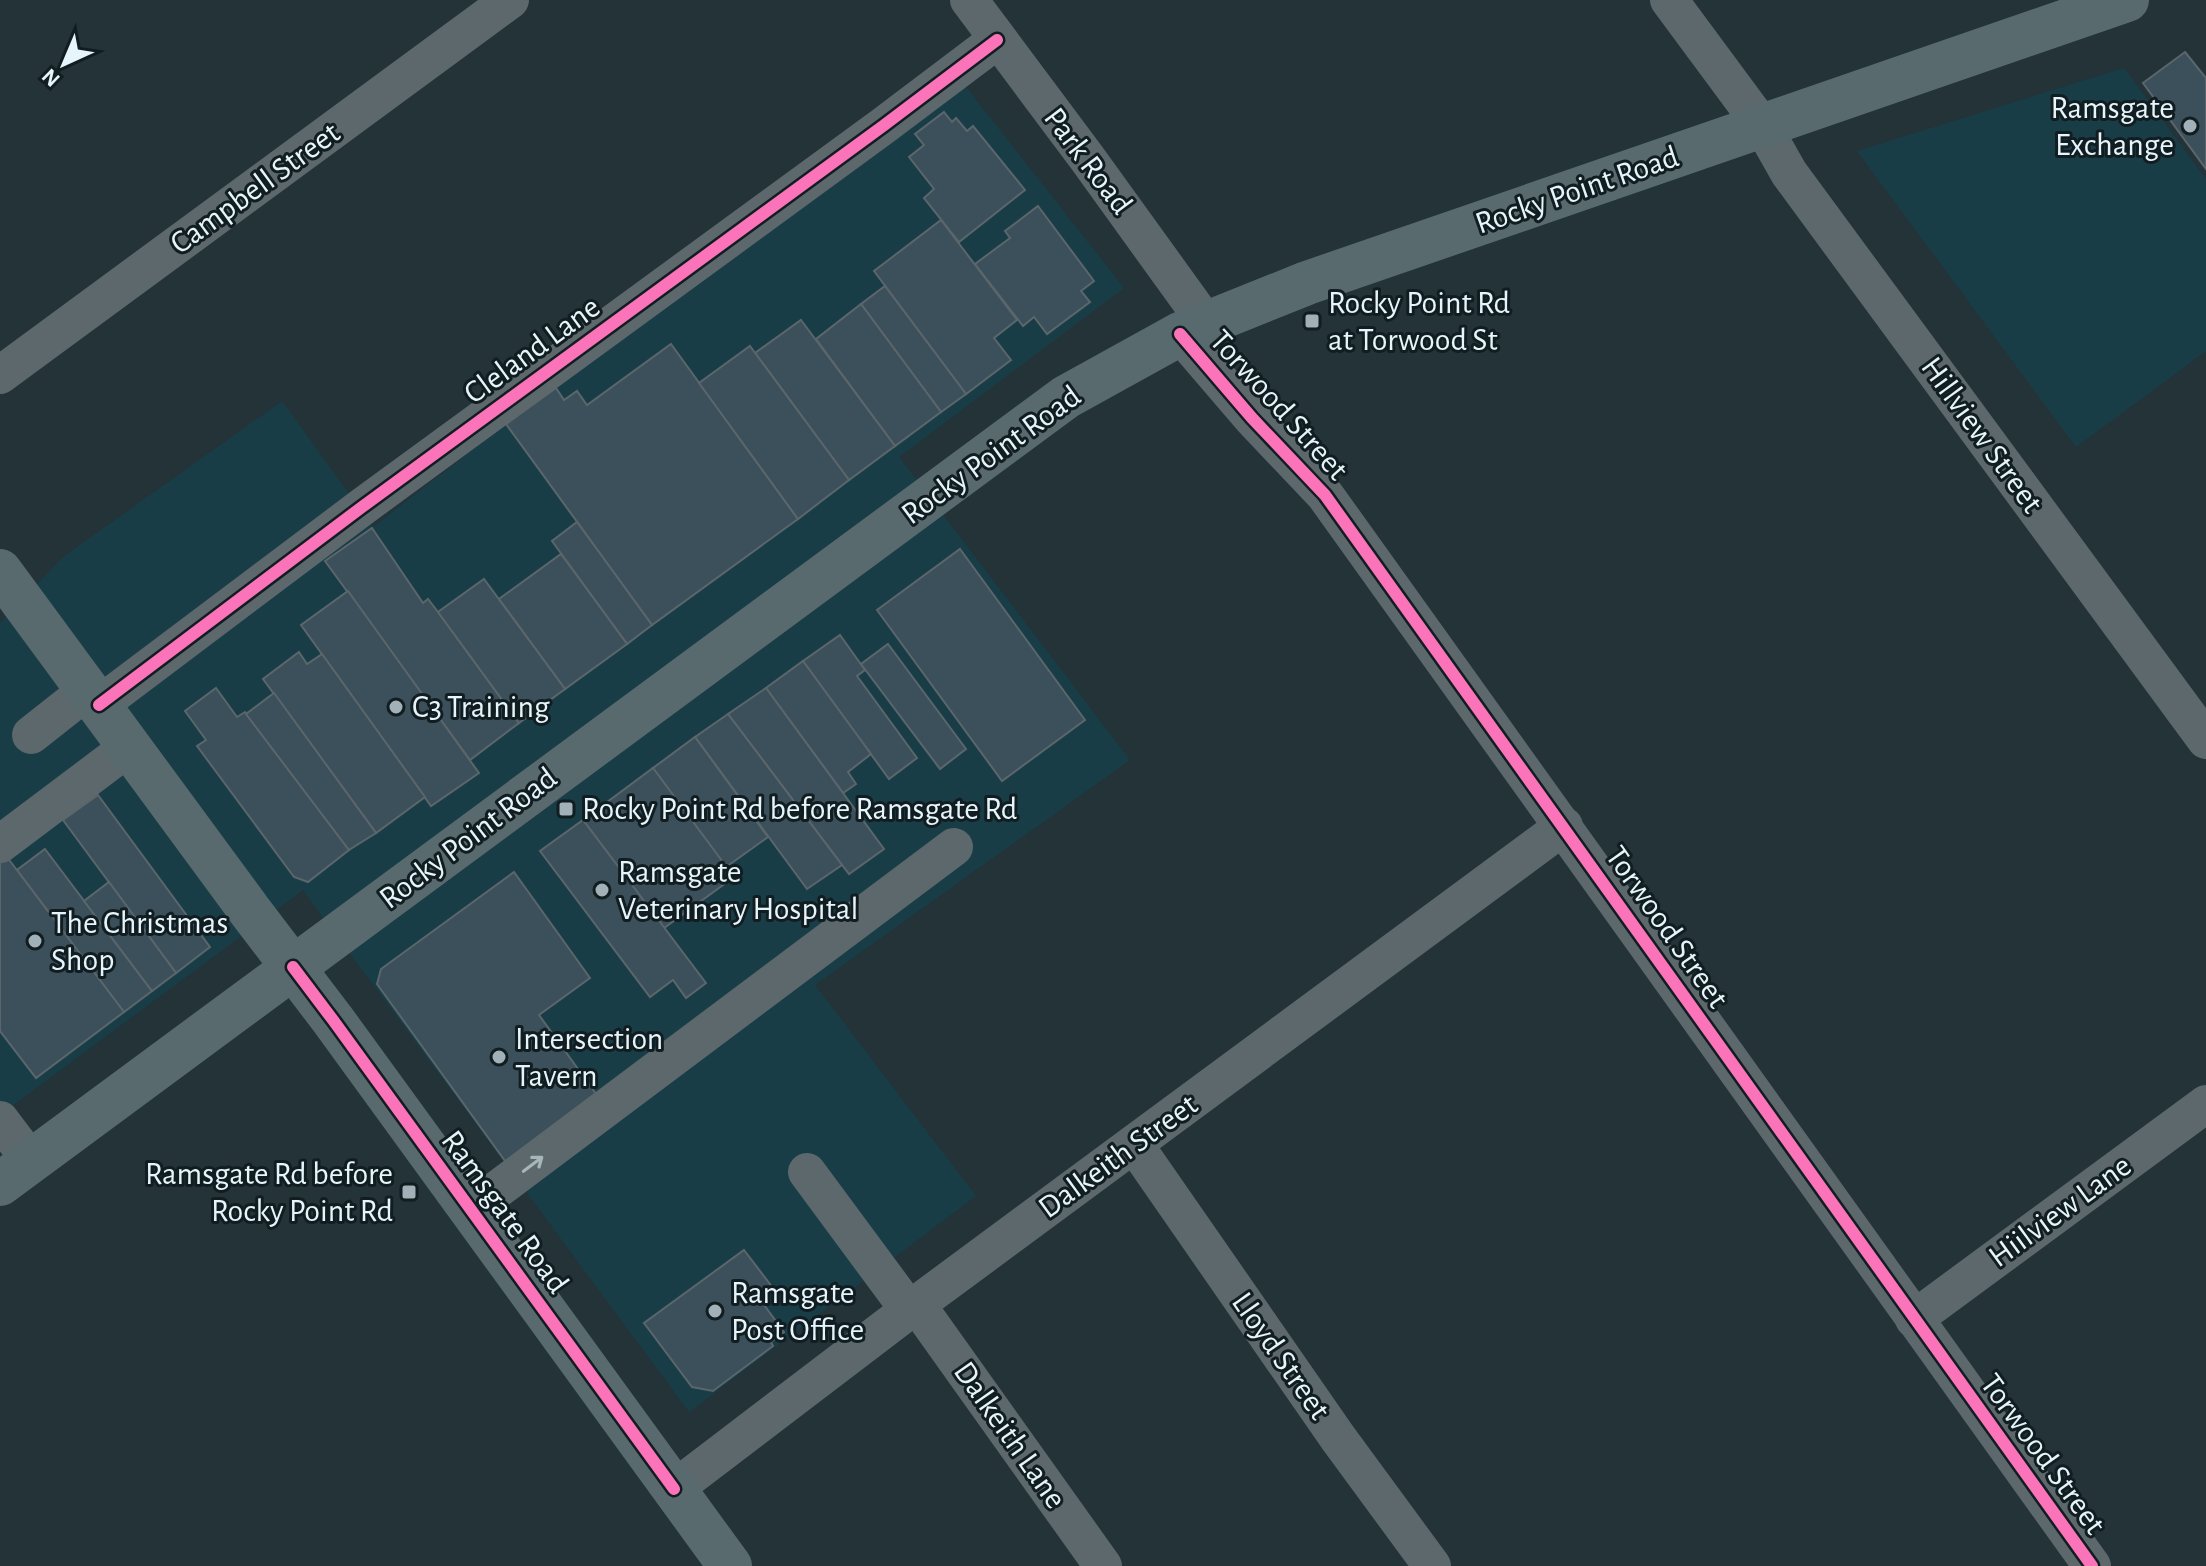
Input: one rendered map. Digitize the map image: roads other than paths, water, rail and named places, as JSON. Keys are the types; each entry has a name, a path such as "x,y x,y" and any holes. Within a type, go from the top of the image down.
{"main road":[{"name":"Rocky Point Road","path":"15,1172 1066,397 1193,328 1307,283 2127,0"},
{"name":"Ramsgate Road","path":"0,571 333,1020 730,1566"}],"street":[{"name":"Campbell Street","path":"0,375 510,0"},
{"name":"Park Road","path":"969,0 1087,158 1193,328"},
{"name":"Hillview Street","path":"1669,0 1763,127 1789,173 2206,740"},
{"name":"Cleland Lane","path":"31,735 94,697 362,507 997,40"},
{"name":"Torwood Street","path":"1193,328 1252,418 1325,495 2092,1566"},
{"path":"0,844 129,747"},
{"name":"Dalkeith Street","path":"674,1489 913,1307 1564,826"},
{"path":"470,1210 954,847"},
{"name":"Hiilview Lane","path":"1914,1319 2206,1104"},
{"path":"0,1120 15,1172"},
{"name":"Lloyd Street","path":"1134,1144 1338,1438 1432,1566"},
{"name":"Dalkeith Lane","path":"807,1172 913,1307 1103,1566"}],"place":[{"name":"Ramsgate Exchange","path":"2190,126"},
{"name":"Rocky Point Rd at Torwood St","path":"1312,321"},
{"name":"C3 Training","path":"396,707"},
{"name":"Rocky Point Rd before Ramsgate Rd","path":"566,809"},
{"name":"Ramsgate Veterinary Hospital","path":"602,890"},
{"name":"The Christmas Shop","path":"35,941"},
{"name":"Intersection Tavern","path":"499,1057"},
{"name":"Ramsgate Rd before Rocky Point Rd","path":"409,1192"},
{"name":"Ramsgate Post Office","path":"715,1311"}]}
